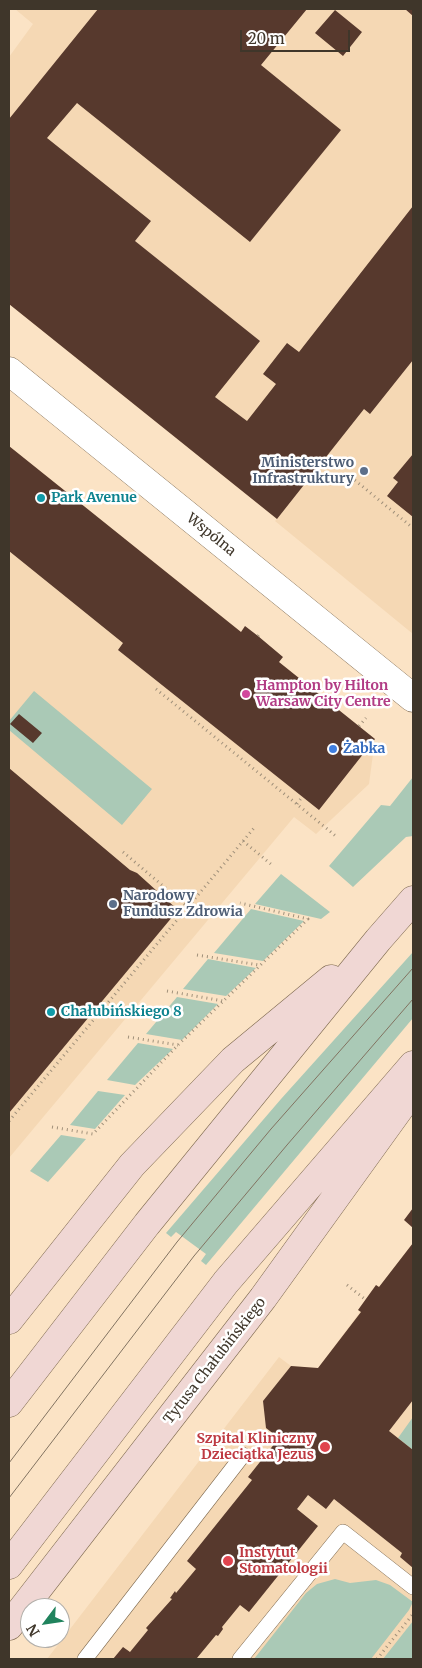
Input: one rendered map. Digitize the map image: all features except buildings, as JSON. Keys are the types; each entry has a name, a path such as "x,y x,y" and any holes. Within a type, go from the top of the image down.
{"main road":[{"path":"9,1403 147,1224 378,940 413,900"},
{"path":"9,1320 132,1165 233,1060 378,940"},
{"path":"9,1565 226,1282 413,1065"},
{"name":"Tytusa Chałubińskiego","path":"9,1626 263,1298 413,1090"}],"street":[{"name":"Wspólna","path":"9,371 413,698"}],"lane":[{"path":"85,1659 243,1455"},
{"path":"240,1659 343,1532 413,1587"}],"path":[{"path":"351,478 413,528"},
{"path":"156,689 337,837"},
{"path":"359,726 366,718"},
{"path":"297,804 302,797"},
{"path":"9,1121 254,828"},
{"path":"243,841 272,866"},
{"path":"123,852 188,907"},
{"path":"52,1127 93,1134 178,1045 308,919 240,903"},
{"path":"198,954 260,965"},
{"path":"167,991 224,1001"},
{"path":"128,1036 178,1045"},
{"path":"347,1285 366,1300"},
{"path":"378,1659 413,1614"}],"shaded area":[{"path":"15,9 413,9 413,634 275,521 277,519 9,304 9,57 33,24"},
{"path":"9,446 375,739 369,784 316,834 294,817 9,1158"},
{"path":"413,1243 413,1659 47,1659 55,1648 70,1648 70,1629 279,1357 291,1366 318,1368 360,1312 358,1310 376,1285 379,1287"}],"green space":[{"path":"34,691 152,789 122,825 9,730 9,721"},
{"path":"413,777 413,836 406,837 353,887 329,866 381,805 390,806"},
{"path":"281,874 330,912 321,919 255,904"},
{"path":"251,909 304,921 263,961 214,953"},
{"path":"413,952 413,1018 206,1265 201,1261 206,1254 176,1232 171,1237 166,1233 281,1099"},
{"path":"208,959 256,968 226,996 183,989"},
{"path":"177,997 218,1004 182,1040 146,1034"},
{"path":"138,1043 173,1049 135,1085 107,1080"},
{"path":"98,1091 125,1095 95,1129 70,1125"},
{"path":"61,1135 86,1139 48,1182 30,1171"},
{"path":"413,1417 413,1450 398,1438"},
{"path":"335,1579 350,1583 376,1580 390,1585 413,1602 409,1610 371,1659 254,1659 306,1593 317,1584"},
{"path":"413,1621 413,1659 383,1659"}],"tram line":[{"path":"9,1463 177,1242 271,1129 413,968"},
{"path":"9,1498 194,1256 413,999"}],"place":[{"name":"Ministerstwo Infrastruktury","path":"364,471"},
{"name":"Park Avenue","path":"41,498"},
{"name":"Hampton by Hilton Warsaw City Centre","path":"246,694"},
{"name":"Żabka","path":"333,749"},
{"name":"Narodowy Fundusz Zdrowia","path":"113,904"},
{"name":"Chałubińskiego 8","path":"51,1012"},
{"name":"Szpital Kliniczny Dzieciątka Jezus","path":"325,1447"},
{"name":"Instytut Stomatologii","path":"228,1561"}]}
